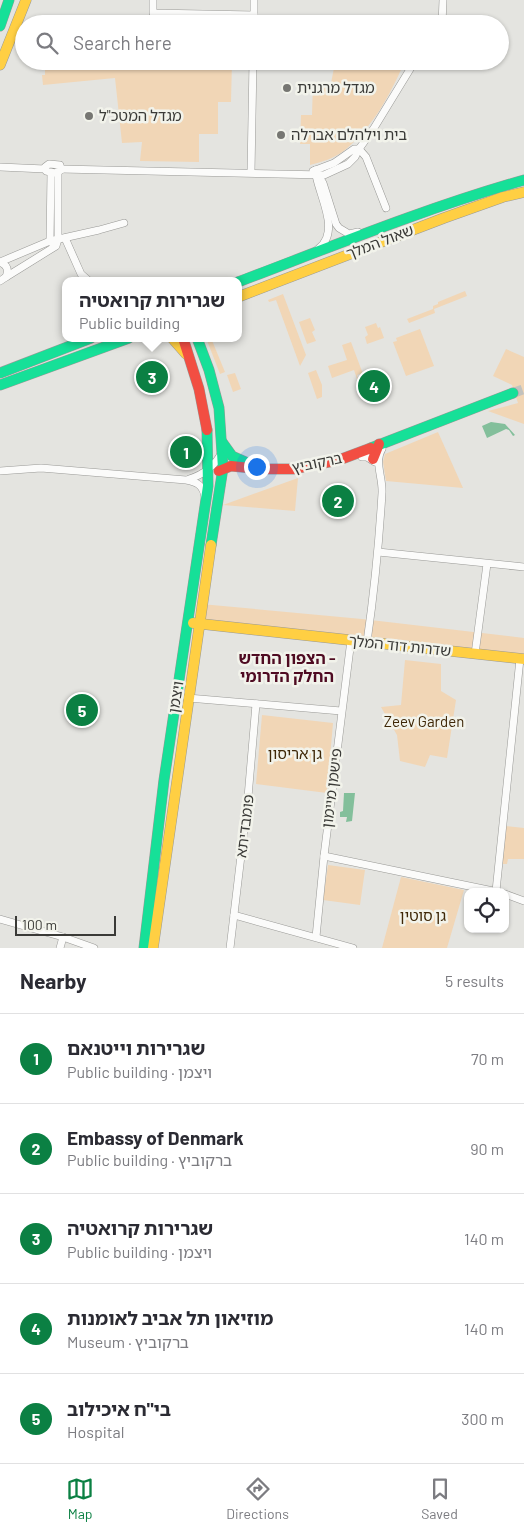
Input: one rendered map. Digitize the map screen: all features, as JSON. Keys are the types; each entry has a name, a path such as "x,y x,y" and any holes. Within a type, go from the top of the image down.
{"street":[{"path":"0,26 9,0"},
{"path":"20,15 26,0"},
{"path":"154,0 154,13 254,15 254,0"},
{"path":"442,15 443,0"},
{"path":"0,65 15,28"},
{"path":"251,172 253,70"},
{"path":"320,184 328,173 353,160 358,149 374,128 409,70"},
{"path":"317,174 354,149 358,149"},
{"path":"358,149 359,158 372,172 386,208"},
{"path":"0,167 54,171 328,173"},
{"path":"54,171 57,241 84,277"},
{"path":"298,174 320,184 335,221 344,232 349,234 390,224"},
{"path":"307,257 321,247 328,238 329,223 317,174"},
{"name":"שאול המלך","path":"242,281 471,195 524,180"},
{"name":"שאול המלך","path":"242,295 444,218 503,197 524,192"},
{"path":"3,279 7,268 0,262 57,241 124,223"},
{"path":"3,279 57,241"},
{"path":"0,373 81,342"},
{"path":"0,386 117,342"},
{"path":"176,342 190,360"},
{"name":"ויצמן","path":"153,948 198,624 216,466 208,446 206,420 197,380 184,342"},
{"name":"ויצמן","path":"144,948 164,780 205,500 222,445 219,408 209,370 198,342"},
{"name":"ברקוביץ","path":"216,466 261,474 295,474 340,465 377,451 400,438 513,393"},
{"path":"222,445 239,460 262,466 291,469"},
{"path":"377,451 379,454 379,468"},
{"path":"367,642 378,552 383,487 377,451"},
{"name":"ברקוביץ","path":"216,466 291,469 313,466 377,451"},
{"path":"186,480 196,477 216,466"},
{"path":"0,471 41,468 186,480 202,486 205,500"},
{"path":"378,552 524,568"},
{"path":"475,654 487,564"},
{"name":"שדרות דוד המלך","path":"188,622 522,659"},
{"name":"פישמן מיימון","path":"316,937 324,856 351,640"},
{"path":"497,888 522,659"},
{"path":"188,698 341,712"},
{"name":"פומבדיתא","path":"230,948 248,797 256,704"},
{"path":"324,856 482,888"},
{"path":"509,895 524,901"},
{"path":"234,915 353,948"},
{"path":"0,919 94,948"},
{"path":"60,948 63,937"}],"green space":[{"path":"45,70 232,70 231,102 218,102 218,134 199,134 199,162 140,161 142,142 122,143 115,78 43,85 42,75 45,75"},
{"path":"334,70 401,70 380,110 355,141 341,153 310,165 310,144 300,144 301,115 312,115 313,82 331,83"},
{"path":"465,291 467,296 434,309 435,313 409,323 407,319 433,309 433,306 438,304 438,302"},
{"path":"283,294 306,355 300,366 276,300 269,302 268,300"},
{"path":"310,318 315,330 312,332 316,341 307,344 299,322"},
{"path":"376,323 378,328 380,327 384,338 367,344 365,337 368,335 365,327"},
{"path":"420,329 434,366 406,376 393,342 397,341 396,338"},
{"path":"208,342 213,342 225,372 220,374"},
{"path":"351,342 366,382 360,374 357,375 359,385 354,370 332,378 328,366 347,360 342,345"},
{"path":"506,349 524,357 524,424 488,411 518,403 512,385 493,376"},
{"path":"316,370 322,385 322,397 317,399 308,373"},
{"path":"235,373 241,389 233,392 227,375"},
{"path":"438,432 463,488 386,481 383,462 385,454"},
{"path":"298,478 295,511 223,505"},
{"path":"201,604 362,619 524,638 524,658 198,624"},
{"name":"Zeev Garden","path":"405,660 441,664 441,691 456,700 447,758 430,755 425,767 400,761 397,735 381,707 401,705"},
{"name":"גן אריסון","path":"262,715 333,723 327,793 256,784"},
{"path":"505,826 524,828 524,859 508,859 507,864 500,864"},
{"path":"328,865 365,870 360,905 323,900"},
{"name":"גן סוטין","path":"401,877 464,890 447,948 382,948"}],"shaded area":[{"path":"491,422 505,424 515,435 513,436 506,429 487,438 482,426"},
{"path":"344,793 355,793 352,821 346,822 347,817 340,817 340,812 343,811"}],"tunnel":[{"path":"513,393 524,389"}],"traffic: fast":[{"path":"0,26 9,0"},
{"path":"242,280 415,215 524,180"},
{"path":"0,373 81,342"},
{"path":"0,385 118,342"},
{"path":"198,342 209,370 219,408 223,468 211,545"},
{"path":"371,448 513,393"},
{"path":"144,948 164,780 208,486 207,430"},
{"path":"222,442 232,456 248,463"}],"traffic: slow":[{"path":"20,15 26,0"},
{"path":"0,65 15,28"},
{"path":"242,295 444,218 503,197 524,192"},
{"path":"176,342 186,354"},
{"path":"153,948 211,545"},
{"path":"193,623 524,659"}],"traffic: jam":[{"path":"184,342 199,389 207,430"},
{"path":"373,459 379,444"},
{"path":"219,471 231,466 260,469 293,469 339,460 371,448"}],"place":[{"name":"מגדל מרגנית","path":"287,88"},
{"name":"מגדל המטכ\"ל","path":"89,116"},
{"name":"בית וילהלם אברלה","path":"281,135"},
{"name":"שגרירות קרואטיה","path":"152,377"},
{"name":"מוזיאון תל אביב לאומנות","path":"374,386"},
{"name":"שגרירות וייטנאם","path":"186,452"},
{"name":"Embassy of Denmark","path":"338,501"},
{"name":"בי\"ח איכילוב","path":"82,710"}],"district":[{"name":"הצפון החדש - החלק הדרומי","path":"287,667"}]}
